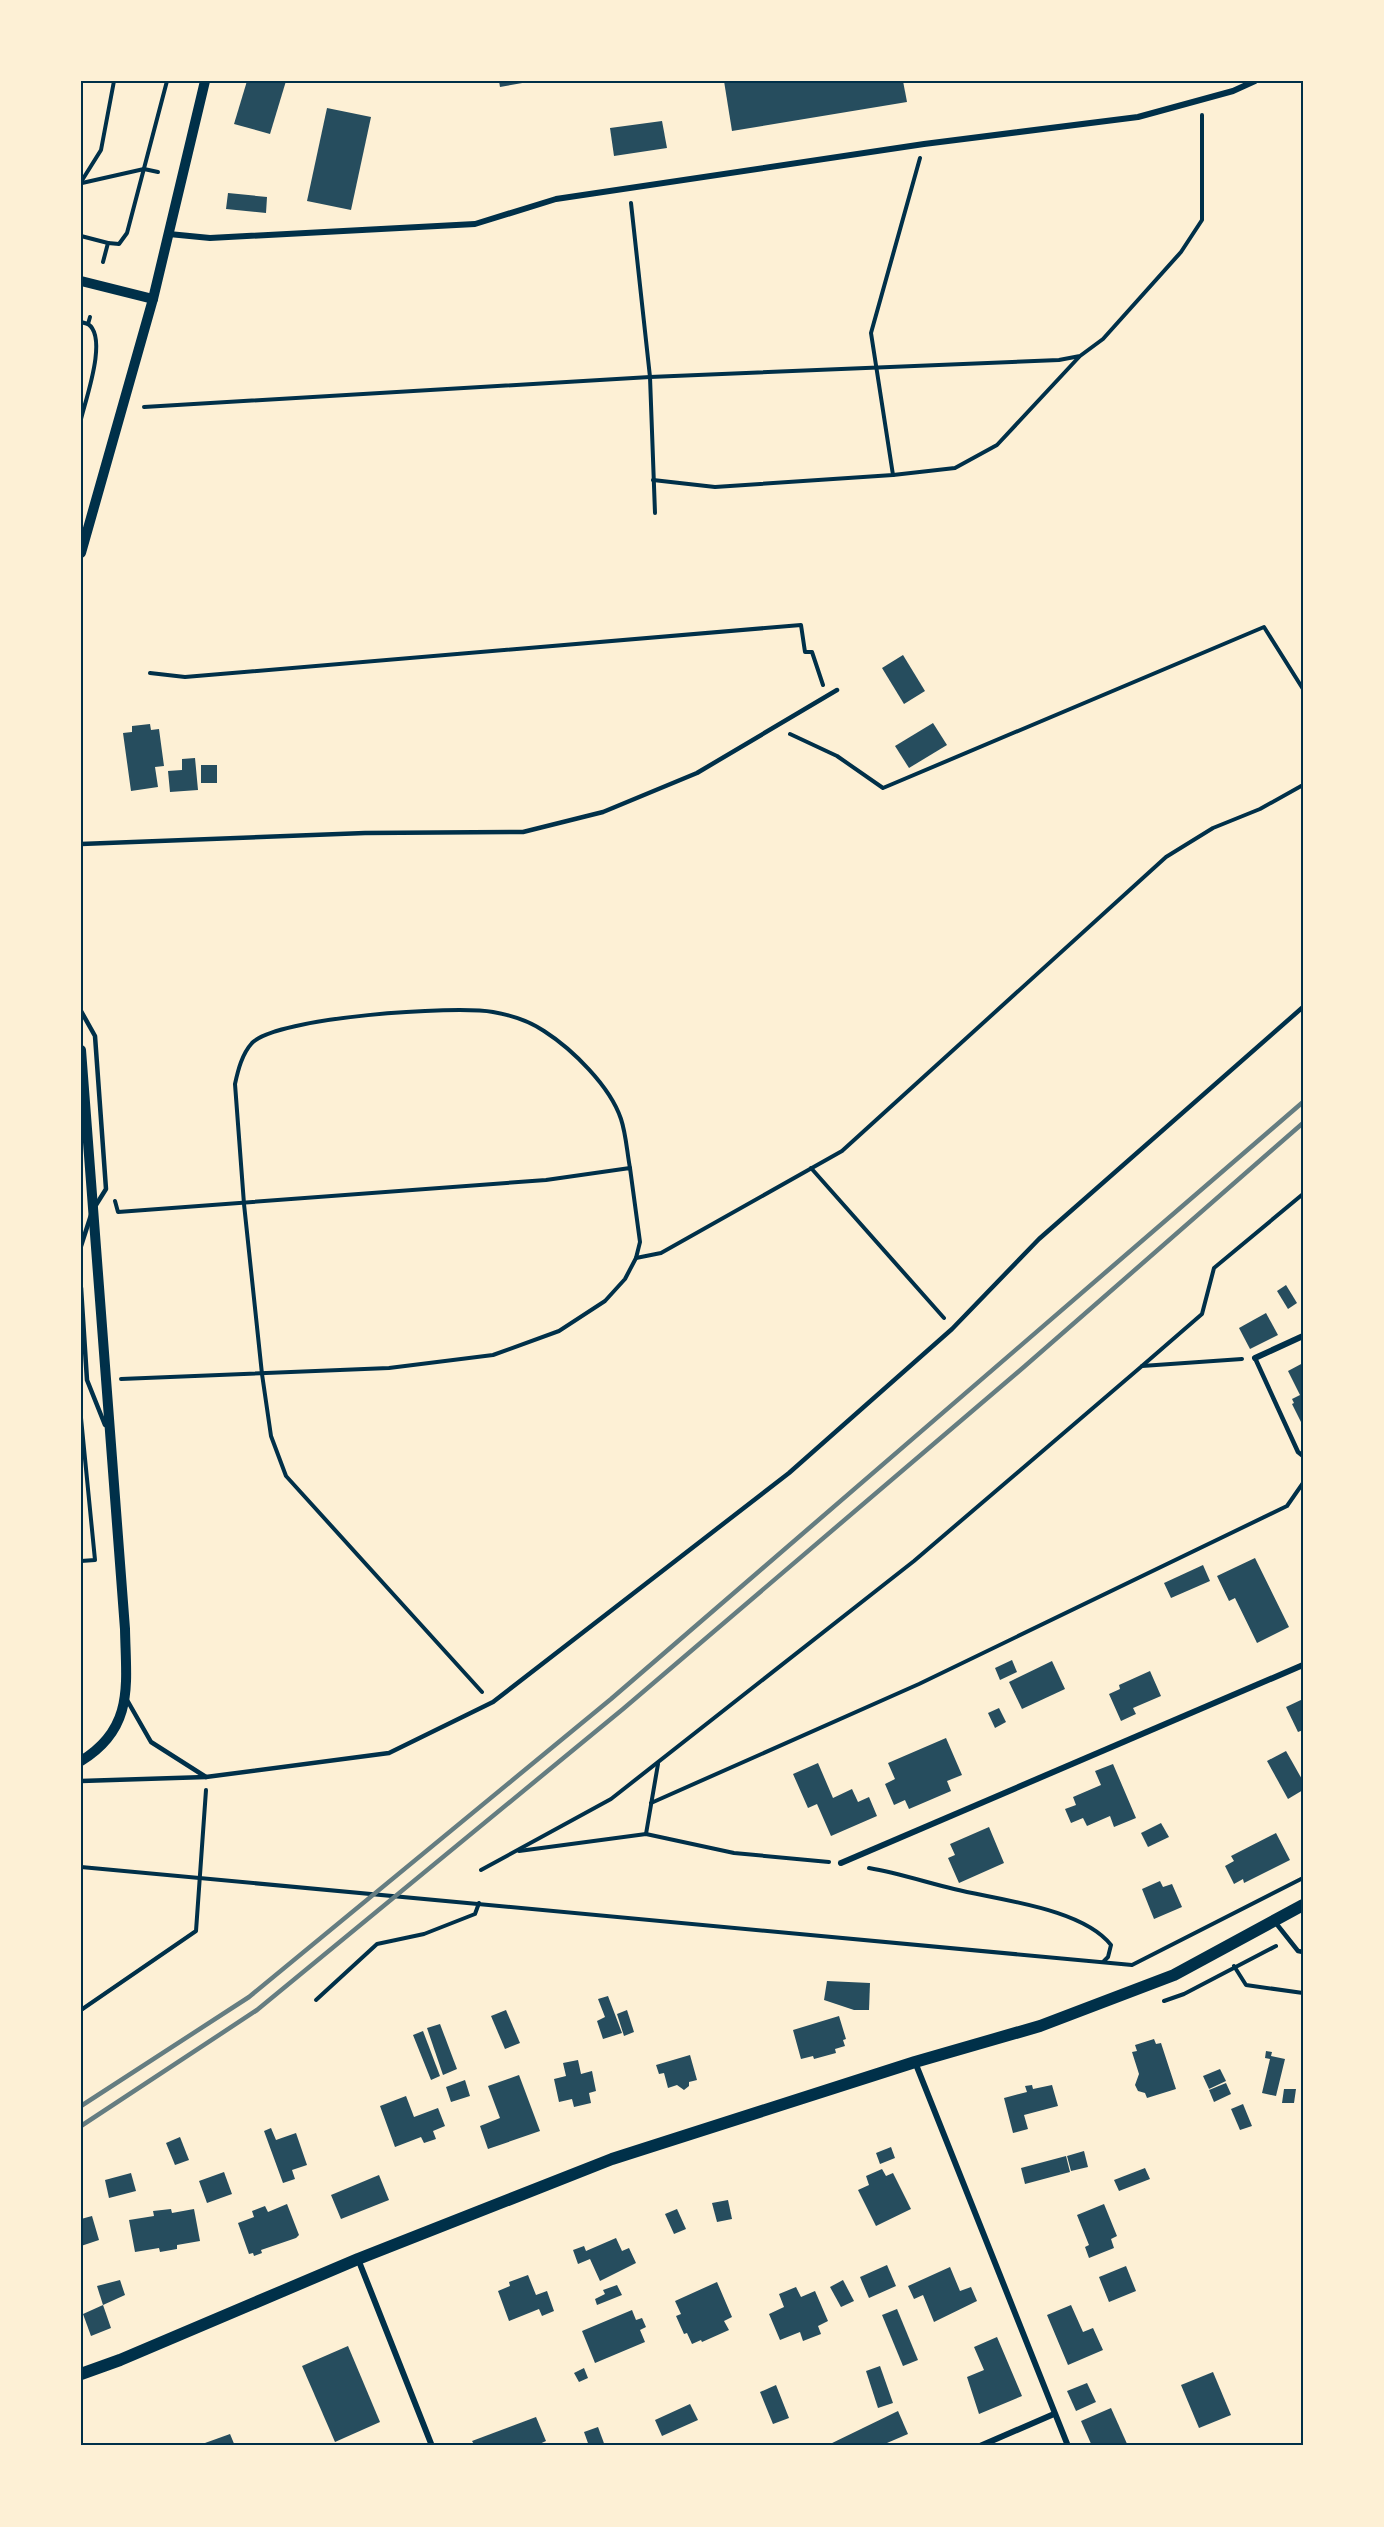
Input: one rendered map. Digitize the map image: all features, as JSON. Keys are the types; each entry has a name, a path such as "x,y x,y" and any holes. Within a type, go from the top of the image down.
{"main road":[{"path":"81,2374 120,2360 358,2259 612,2159 915,2062 1040,2026 1174,1975 1303,1905"}],"street":[{"path":"81,553 153,299 205,81"},
{"path":"169,234 210,238 475,224 555,199 629,187 924,144 1138,117 1255,81"},
{"path":"81,281 153,299"},
{"path":"81,1050 104,1379 125,1629 126,1697 112,1736 81,1761"},
{"path":"1255,1358 1303,1336"},
{"path":"841,1863 1303,1665"},
{"path":"915,2062 1068,2446"},
{"path":"358,2259 432,2446"},
{"path":"980,2446 1054,2414"}],"lane":[{"path":"81,844 365,833 522,832 603,812 698,773 837,690"},
{"path":"81,1781 206,1777 389,1753 493,1702 789,1473 952,1329 1040,1239 1303,1007"},
{"path":"81,1011 95,1036 106,1182 106,1189 92,1211 81,1246"},
{"path":"81,1288 87,1380 110,1436"},
{"path":"1255,1358 1298,1452 1303,1456"},
{"path":"126,1697 151,1742 206,1777"},
{"path":"1274,1921 1298,1951 1303,1952"}],"path":[{"path":"81,183 101,150 114,81"},
{"path":"81,236 119,244 127,232 167,81"},
{"path":"653,480 715,487 893,475 955,468 997,445 1080,356 1102,339 1181,252 1202,220 1202,99"},
{"path":"893,475 871,333 924,144"},
{"path":"81,183 144,169 158,172"},
{"path":"629,187 650,377 654,513"},
{"path":"103,262 108,243"},
{"path":"88,324 90,317"},
{"path":"81,323 93,328 98,342 81,419"},
{"path":"144,407 650,377 1059,360 1080,356"},
{"path":"150,673 185,677 801,625 805,652 812,652 818,670"},
{"path":"776,727 837,756 883,788 1264,627 1303,689"},
{"path":"636,1258 661,1253 842,1151 1166,857 1212,828 1260,809 1303,786"},
{"path":"104,1379 262,1374 389,1368 493,1355 560,1331 605,1300 625,1279 636,1258 640,1242 630,1168 621,1118 606,1093 569,1050 543,1030 517,1018 492,1012 458,1009 314,1021 272,1032 253,1042 238,1069 235,1084 244,1204 262,1374 271,1436 286,1476 415,1622 476,1688 493,1702"},
{"path":"106,1182 112,1182 118,1212 546,1180 630,1168"},
{"path":"811,1168 935,1306 952,1329"},
{"path":"481,1870 611,1799 914,1561 1202,1314 1214,1268 1303,1194"},
{"path":"1142,1366 1255,1358"},
{"path":"81,1418 95,1560 81,1561"},
{"path":"651,1803 919,1684 1287,1506 1303,1483"},
{"path":"646,1834 658,1763"},
{"path":"81,2010 196,1931 202,1878 206,1777"},
{"path":"514,1852 646,1834 734,1853 841,1863 903,1874 952,1888 1041,1907 1080,1923 1106,1938 1112,1945 1108,1957 1102,1963"},
{"path":"81,1867 1132,1965 1211,1927 1303,1878"},
{"path":"316,2000 377,1944 450,1925 475,1914 478,1903"},
{"path":"1246,1985 1303,1993"}],"building":[{"path":"247,81 286,81 270,134 234,124"},
{"path":"499,81 527,81 528,82 500,87"},
{"path":"724,81 903,81 907,102 732,131"},
{"path":"327,108 371,117 351,210 307,201"},
{"path":"662,121 667,148 614,156 610,128"},
{"path":"228,193 267,197 266,213 226,209"},
{"path":"903,655 925,691 904,704 882,668"},
{"path":"933,723 947,745 909,768 895,746"},
{"path":"150,724 151,730 159,729 164,766 155,767 158,787 131,791 123,733 132,732 132,726"},
{"path":"195,758 198,790 170,792 168,771 182,770 182,759"},
{"path":"201,765 217,765 217,783 201,783"},
{"path":"1286,1285 1297,1303 1288,1309 1277,1291"},
{"path":"1266,1313 1278,1335 1250,1349 1239,1328"},
{"path":"1303,1363 1303,1426 1292,1404 1294,1403 1292,1399 1300,1395 1288,1371"},
{"path":"1255,1558 1289,1627 1257,1643 1235,1598 1229,1601 1217,1576"},
{"path":"1203,1565 1210,1581 1171,1598 1164,1583"},
{"path":"1012,1660 1017,1672 1000,1680 995,1668"},
{"path":"1052,1661 1065,1689 1022,1709 1009,1682"},
{"path":"1150,1671 1161,1696 1133,1708 1136,1714 1121,1721 1109,1694 1120,1689 1119,1685"},
{"path":"1303,1699 1303,1730 1298,1732 1286,1707"},
{"path":"999,1708 1006,1722 995,1728 988,1713"},
{"path":"946,1738 962,1775 947,1781 951,1791 909,1809 905,1800 894,1805 885,1784 895,1779 888,1763"},
{"path":"1286,1751 1303,1781 1303,1790 1288,1799 1267,1761"},
{"path":"818,1763 833,1798 852,1789 858,1802 869,1797 877,1816 831,1836 817,1804 808,1808 793,1774"},
{"path":"1113,1764 1136,1818 1114,1827 1110,1816 1087,1826 1083,1818 1071,1823 1065,1809 1076,1805 1073,1797 1101,1785 1095,1771"},
{"path":"1161,1823 1169,1837 1148,1847 1141,1833"},
{"path":"989,1827 1004,1863 959,1883 948,1858 955,1855 950,1844"},
{"path":"1276,1833 1290,1860 1244,1883 1243,1879 1234,1884 1225,1866 1234,1861 1231,1856"},
{"path":"1160,1881 1163,1887 1172,1884 1182,1907 1154,1919 1142,1889"},
{"path":"827,1981 870,1983 869,2010 854,2010 824,2000"},
{"path":"608,1996 622,2033 603,2039 597,2021 605,2017 598,1999"},
{"path":"506,2010 520,2043 505,2049 491,2016"},
{"path":"627,2010 634,2032 624,2036 617,2014"},
{"path":"839,2016 846,2039 843,2040 845,2046 835,2049 836,2053 814,2059 813,2056 801,2059 793,2030"},
{"path":"440,2024 457,2069 443,2075 427,2028"},
{"path":"423,2031 440,2076 431,2080 413,2035"},
{"path":"1154,2039 1156,2044 1161,2043 1176,2089 1147,2098 1145,2093 1138,2091 1135,2085 1139,2074 1132,2052 1137,2051 1135,2045"},
{"path":"1266,2051 1272,2052 1271,2056 1285,2059 1276,2096 1262,2093 1270,2059 1265,2058"},
{"path":"690,2055 697,2080 689,2082 689,2086 684,2090 677,2085 668,2088 664,2073 659,2074 656,2065"},
{"path":"578,2060 581,2074 592,2071 596,2091 589,2093 591,2103 574,2107 572,2099 559,2102 554,2079 566,2076 563,2063"},
{"path":"1220,2069 1226,2081 1209,2089 1203,2076"},
{"path":"519,2075 540,2131 488,2149 480,2126 500,2118 488,2086"},
{"path":"465,2080 470,2096 451,2102 446,2087"},
{"path":"1226,2083 1231,2094 1214,2102 1209,2090"},
{"path":"1032,2085 1033,2089 1052,2085 1058,2106 1024,2115 1028,2129 1013,2133 1004,2098 1027,2092 1025,2086"},
{"path":"1284,2089 1296,2089 1294,2103 1282,2103"},
{"path":"406,2096 414,2117 438,2108 445,2126 433,2131 436,2139 424,2143 421,2137 395,2147 380,2106"},
{"path":"1243,2104 1252,2126 1240,2130 1231,2109"},
{"path":"271,2128 276,2140 296,2133 307,2165 292,2170 295,2179 283,2183 264,2131"},
{"path":"180,2137 189,2160 175,2165 166,2143"},
{"path":"891,2147 895,2158 880,2164 876,2153"},
{"path":"1084,2151 1088,2167 1071,2171 1067,2156"},
{"path":"1066,2156 1070,2172 1025,2184 1021,2168"},
{"path":"1145,2168 1150,2179 1119,2191 1114,2180"},
{"path":"882,2169 886,2176 893,2173 911,2209 876,2226 858,2190 869,2185 866,2176"},
{"path":"224,2172 232,2194 207,2203 199,2181"},
{"path":"131,2173 136,2191 109,2198 105,2180"},
{"path":"379,2175 389,2200 341,2219 331,2195"},
{"path":"728,2200 732,2219 717,2222 712,2203"},
{"path":"287,2204 299,2235 261,2250 262,2253 254,2256 253,2253 249,2254 238,2223 254,2217 252,2211 265,2206 268,2212"},
{"path":"1104,2204 1117,2236 1111,2239 1114,2248 1089,2258 1085,2247 1089,2245 1077,2215"},
{"path":"171,2209 172,2213 194,2209 200,2241 177,2245 177,2249 160,2252 159,2248 135,2252 129,2220 154,2216 153,2211"},
{"path":"677,2209 686,2229 674,2234 665,2214"},
{"path":"92,2216 99,2240 81,2246 81,2219"},
{"path":"616,2238 622,2251 629,2248 636,2263 600,2281 590,2259 578,2264 573,2250 584,2246 586,2251"},
{"path":"887,2265 896,2286 869,2298 860,2277"},
{"path":"1126,2266 1136,2291 1109,2302 1099,2277"},
{"path":"950,2267 960,2291 971,2287 977,2301 934,2322 923,2295 914,2299 908,2286"},
{"path":"528,2275 536,2295 547,2291 554,2311 542,2316 539,2309 509,2321 498,2291 510,2286 509,2282"},
{"path":"120,2280 125,2295 103,2305 97,2286"},
{"path":"843,2280 854,2301 841,2307 830,2287"},
{"path":"717,2282 732,2317 724,2321 729,2330 692,2344 687,2333 684,2334 676,2316 681,2314 675,2301"},
{"path":"617,2285 622,2295 597,2305 595,2299 605,2294 603,2290"},
{"path":"796,2287 801,2297 815,2291 828,2321 818,2326 821,2334 803,2341 800,2332 780,2340 769,2314 784,2307 779,2294"},
{"path":"103,2305 111,2328 91,2336 83,2314"},
{"path":"1071,2305 1083,2332 1093,2328 1103,2350 1068,2365 1047,2315"},
{"path":"897,2309 918,2360 903,2366 882,2315"},
{"path":"632,2310 636,2320 642,2318 646,2327 640,2330 645,2342 595,2363 582,2331"},
{"path":"997,2337 1022,2396 979,2414 967,2377 984,2370 974,2347"},
{"path":"348,2346 380,2422 335,2442 302,2366"},
{"path":"880,2366 893,2403 878,2408 866,2371"},
{"path":"584,2368 588,2378 579,2382 574,2373"},
{"path":"1213,2372 1231,2415 1199,2428 1181,2385"},
{"path":"1087,2383 1096,2402 1076,2411 1067,2391"},
{"path":"776,2385 789,2418 773,2424 760,2392"},
{"path":"690,2404 698,2420 662,2436 655,2420"},
{"path":"1111,2408 1128,2446 1092,2446 1081,2421"},
{"path":"898,2411 908,2434 880,2446 826,2446"},
{"path":"536,2417 546,2441 535,2446 475,2446 472,2441"},
{"path":"598,2427 605,2446 589,2446 584,2432"},
{"path":"230,2434 235,2446 206,2446 205,2443"}],"railway":[{"path":"81,2106 249,1997 611,1699 1303,1102"},
{"path":"81,2126 257,2010 623,1709 1025,1366 1303,1123"}]}
